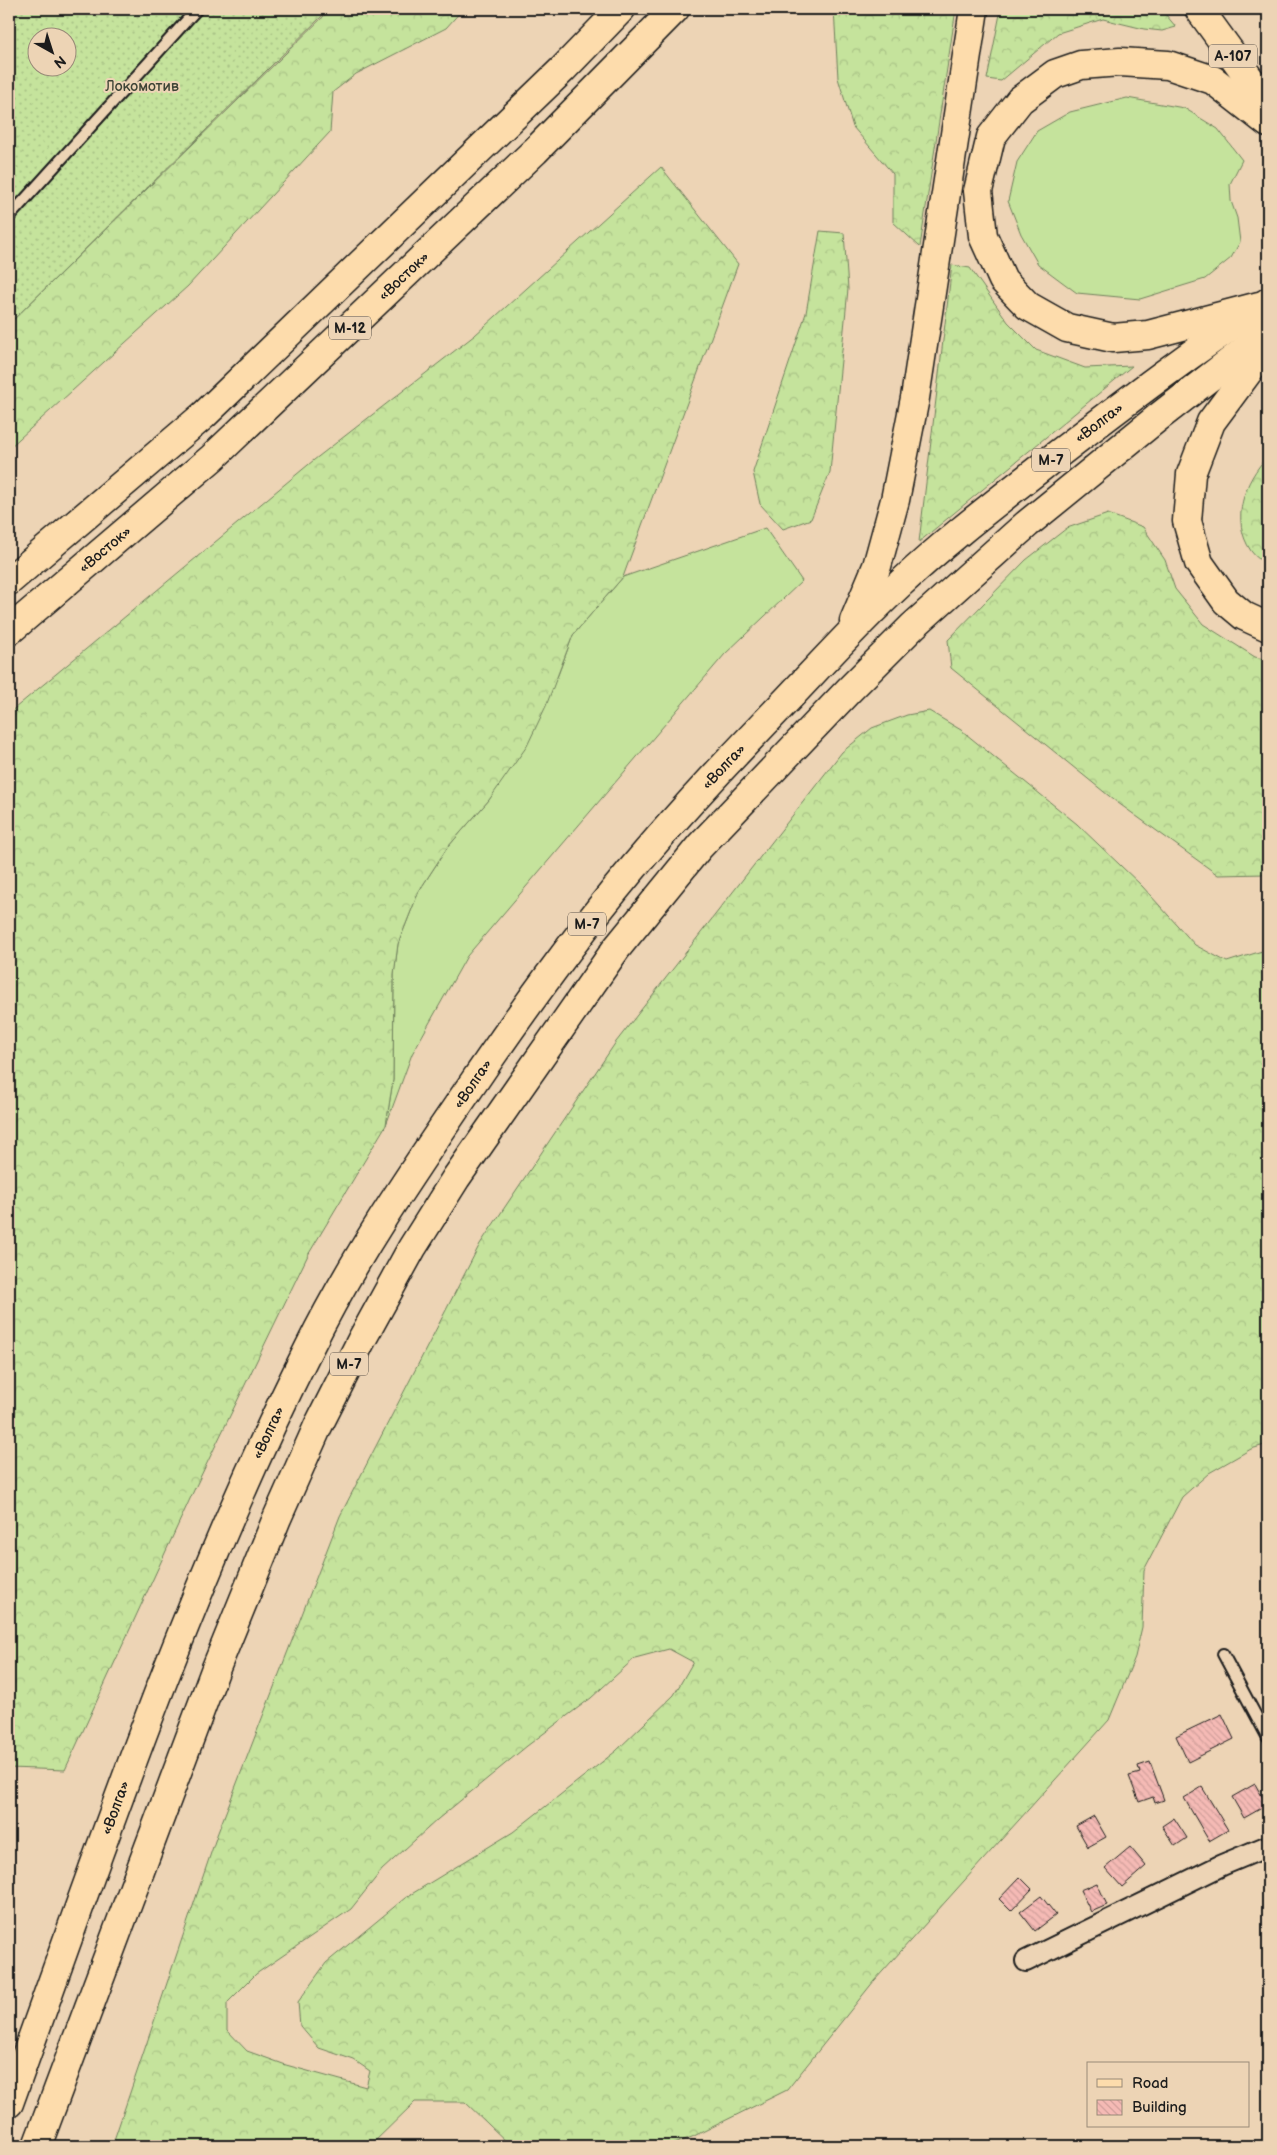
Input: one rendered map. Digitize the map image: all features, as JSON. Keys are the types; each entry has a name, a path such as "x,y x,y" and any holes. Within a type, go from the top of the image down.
{"main road":[{"name":"М-12","path":"9,580 204,415 562,70 621,9"},
{"name":"«Восток»","path":"9,631 212,458 535,151 675,9"},
{"path":"851,631 877,566 897,491 915,398 974,9"},
{"name":"А-107","path":"1199,9 1268,104"},
{"path":"1266,304 1148,335 1113,338 1066,328 1028,306 1003,280 982,236 978,191 992,136 1020,100 1055,74 1081,65 1120,62 1168,64 1213,80 1268,123"},
{"name":"«Волга»","path":"9,2103 104,1839 185,1625 252,1464 312,1341 363,1250 426,1152 525,1008 582,930 645,853 703,788 851,631 906,578 1000,499 1153,381 1266,304"},
{"name":"М-7","path":"37,2146 216,1668 277,1518 318,1426 361,1341 412,1248 456,1178 616,949 700,846 849,690 913,626 1027,524 1156,419 1268,332"},
{"path":"1268,345 1211,422 1191,474 1187,521 1199,563 1226,601 1244,616 1268,628"}],"street":[{"path":"1026,1961 1222,1865 1268,1846"}],"lane":[{"path":"9,217 197,9"},
{"path":"1223,1654 1268,1738"}],"green space":[{"name":"Локомотив","path":"9,9 329,9 9,324"},
{"path":"331,9 463,9 446,28 356,74 333,92 330,132 188,286 9,448 9,390 15,384 9,349 9,324"},
{"path":"834,9 956,9 920,247 893,222 893,174 853,127 838,78"},
{"path":"1001,9 1161,9 1176,27 1162,31 1144,29 1103,19 1058,33 1001,81 987,79"},
{"path":"1127,98 1184,108 1218,129 1242,160 1230,184 1231,201 1237,218 1240,242 1231,258 1205,279 1140,299 1077,293 1038,264 1021,234 1008,201 1017,162 1037,131 1070,112"},
{"path":"661,167 738,264 623,577 573,635 546,706 527,746 489,800 447,848 419,891 398,944 394,975 393,1080 386,1125 308,1255 195,1488 65,1770 9,1768 9,713 314,460 475,335"},
{"path":"820,231 844,233 848,289 830,472 811,519 783,529 760,504 753,472 806,313"},
{"path":"952,265 970,268 1008,322 1036,350 1085,368 1132,366 919,542"},
{"path":"1268,456 1268,566 1251,551 1241,527 1241,514 1243,501 1252,477"},
{"path":"1108,514 1143,527 1165,560 1175,589 1203,624 1255,657 1268,660 1268,876 1266,874 1218,875 1114,800 951,668 948,640 1026,560 1067,528"},
{"path":"765,528 802,581 725,654 467,956 412,1054 386,1125 393,1080 394,975 398,944 419,891 447,848 489,800 558,675 573,635 623,577"},
{"path":"929,711 961,730 1077,824 1142,886 1195,945 1227,962 1262,951 1268,944 1268,1444 1251,1449 1209,1473 1182,1497 1144,1570 1142,1627 1135,1657 1109,1720 874,1981 787,2090 692,2137 668,2146 511,2146 465,2102 415,2102 370,2146 112,2146 217,1835 340,1516 480,1244 616,1042 842,752 872,728 907,715","holes":["669,1649 693,1662 674,1695 616,1751 513,1832 405,1898 326,1963 298,2002 300,2026 319,2048 354,2060 370,2071 366,2087 286,2065 247,2051 227,2030 227,2003 256,1974 351,1909 382,1870 438,1819 527,1746 591,1698 635,1658"]}],"building":[{"path":"1222,1714 1234,1739 1188,1762 1176,1736"},
{"path":"1150,1762 1164,1800 1155,1803 1153,1797 1139,1802 1129,1776 1140,1773 1138,1766"},
{"path":"1255,1784 1267,1805 1244,1818 1232,1797"},
{"path":"1202,1787 1228,1830 1209,1841 1184,1798"},
{"path":"1094,1816 1106,1837 1088,1847 1076,1826"},
{"path":"1174,1818 1187,1838 1175,1846 1162,1826"},
{"path":"1130,1847 1146,1866 1122,1887 1105,1868"},
{"path":"1020,1877 1032,1889 1011,1911 999,1899"},
{"path":"1097,1883 1107,1905 1091,1912 1080,1890"},
{"path":"1041,1896 1056,1915 1035,1931 1020,1912"}]}
